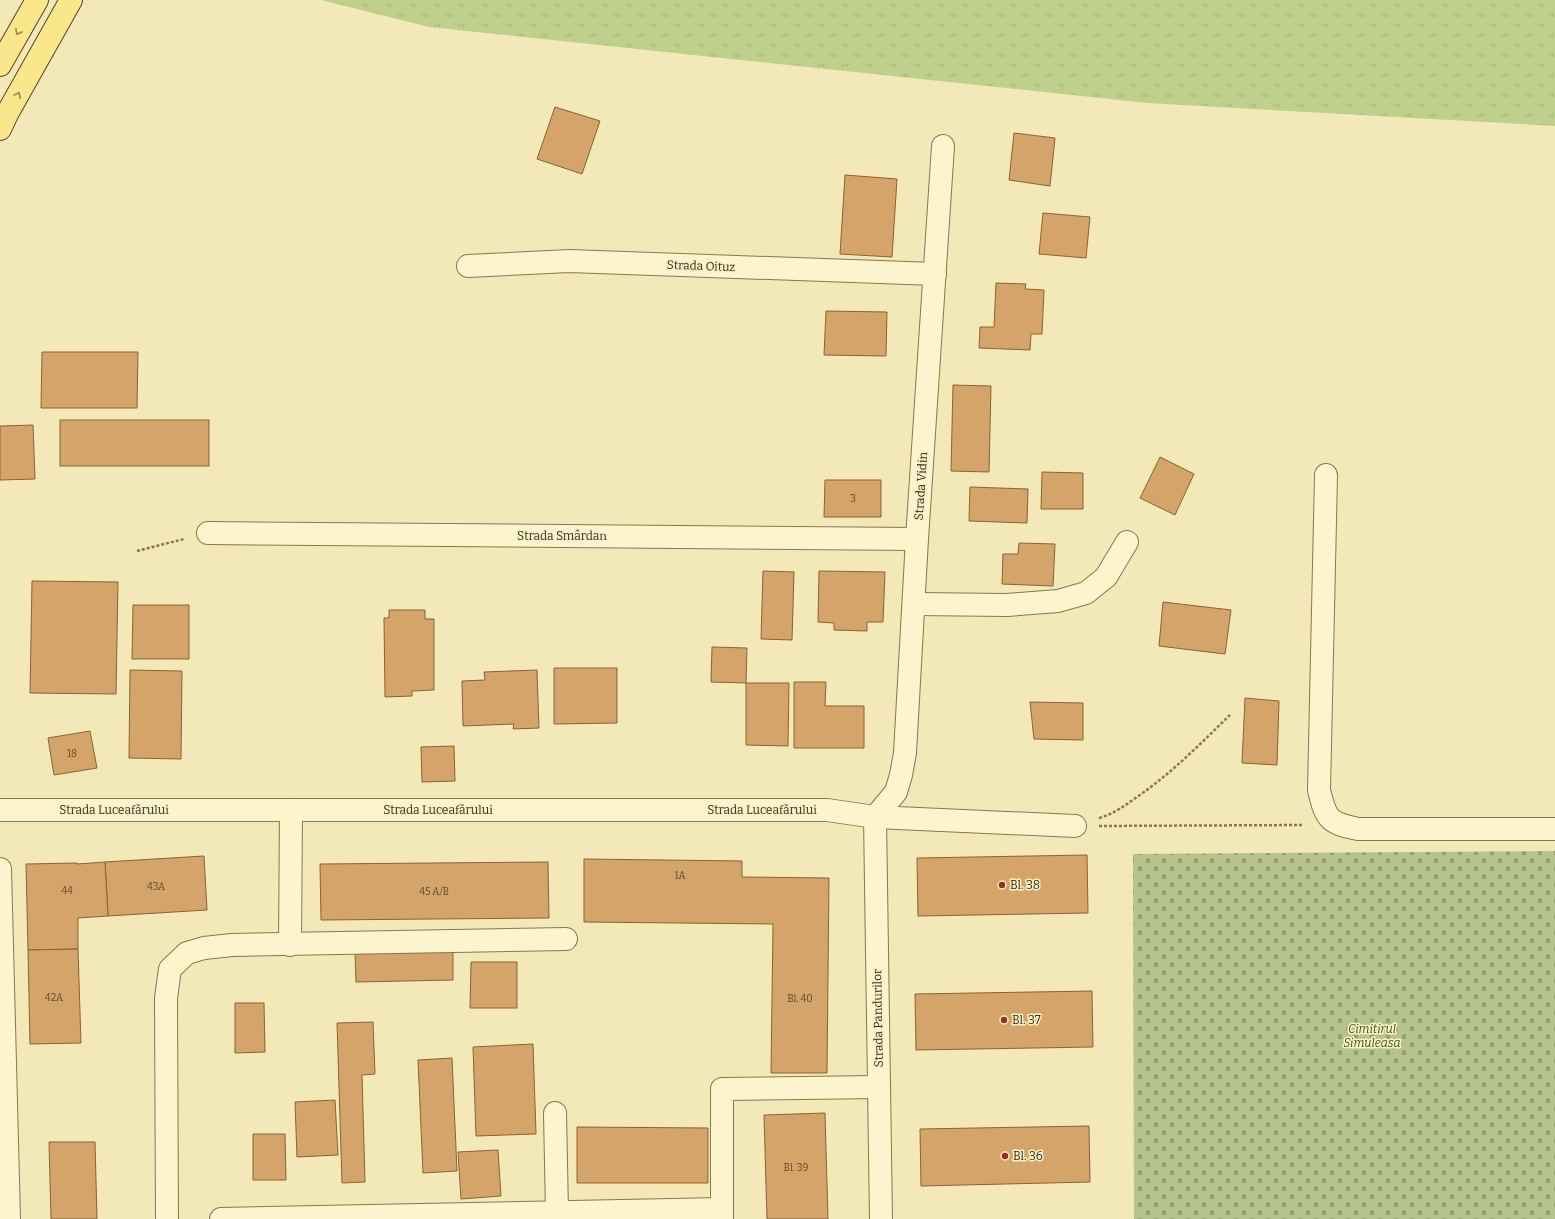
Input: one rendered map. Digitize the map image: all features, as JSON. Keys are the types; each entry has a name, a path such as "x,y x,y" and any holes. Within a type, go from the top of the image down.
{"main road":[{"path":"0,64 36,0"},
{"path":"0,129 71,0"}],"street":[{"name":"Strada Vidin","path":"875,817 896,792 905,754 917,539 943,146"},
{"name":"Strada Oituz","path":"468,266 569,261 935,274"},
{"path":"1326,475 1319,790 1328,816 1337,824 1358,829 1555,828"},
{"name":"Strada Smârdan","path":"208,533 917,539"},
{"path":"914,604 1007,605 1058,601 1086,593 1106,577 1127,542"},
{"name":"Strada Luceafărului","path":"0,810 827,810 875,817 1075,826"},
{"path":"290,945 291,810"},
{"name":"Strada Pandurilor","path":"875,817 881,1219"},
{"path":"0,869 9,1219"},
{"path":"167,1219 166,998 170,969 187,953 204,948 232,945 566,939"},
{"path":"221,1219 557,1212 722,1214 722,1089 879,1087"},
{"path":"555,1113 557,1212"}],"path":[{"path":"137,551 208,533"},
{"path":"1075,826 1110,815 1149,789 1184,761 1231,714"},
{"path":"1075,826 1337,824"}],"green space":[{"path":"321,0 1555,0 1555,126 1148,103 429,27"},
{"name":"Cimitirul Simuleasa","path":"1555,851 1555,1219 1134,1219 1133,854"}],"building":[{"path":"555,107 600,121 582,174 537,159"},
{"path":"1014,133 1055,138 1050,186 1009,180"},
{"path":"845,175 897,179 892,257 840,254"},
{"path":"1043,213 1090,217 1086,258 1039,254"},
{"path":"996,283 1026,284 1025,289 1044,290 1042,334 1031,334 1030,350 979,348 980,327 994,327"},
{"path":"826,311 887,312 886,356 824,355"},
{"path":"42,352 138,352 137,408 41,408"},
{"path":"953,385 991,386 989,472 951,471"},
{"path":"60,420 209,420 209,466 60,466"},
{"path":"33,425 35,479 0,480 0,426"},
{"path":"1160,457 1194,474 1175,515 1140,498"},
{"path":"1042,472 1083,473 1083,509 1041,509"},
{"path":"825,480 881,480 881,517 824,517"},
{"path":"970,487 1028,489 1027,523 969,521"},
{"path":"1019,543 1055,544 1053,586 1002,584 1003,554 1018,554"},
{"path":"763,571 794,572 792,640 761,639"},
{"path":"819,571 885,572 883,622 867,622 867,631 834,630 834,623 818,622"},
{"path":"32,581 118,582 116,694 30,693"},
{"path":"1163,602 1231,610 1225,654 1159,646"},
{"path":"133,605 189,605 189,659 132,659"},
{"path":"389,610 425,610 425,619 434,619 434,690 412,691 412,696 385,697 384,618 389,618"},
{"path":"712,647 747,648 746,683 711,682"},
{"path":"554,668 617,668 617,723 554,724"},
{"path":"130,670 182,671 181,759 129,758"},
{"path":"537,670 539,728 513,729 514,724 463,726 462,681 485,680 484,672"},
{"path":"794,682 826,682 825,706 864,706 864,748 794,748"},
{"path":"746,683 789,683 788,746 746,745"},
{"path":"1245,698 1279,701 1277,765 1242,763"},
{"path":"1030,702 1083,703 1083,740 1034,739"},
{"path":"90,731 97,768 54,775 48,738"},
{"path":"454,746 455,781 422,782 421,747"},
{"name":"Bl. 38","path":"1087,855 1088,913 918,916 917,858"},
{"path":"204,856 207,910 108,916 105,862"},
{"path":"584,859 742,861 742,877 829,878 827,1073 771,1073 773,924 584,922"},
{"path":"105,862 108,916 78,918 78,949 28,950 26,864 77,864"},
{"path":"548,862 549,918 321,920 320,864"},
{"path":"78,949 81,1043 30,1044 28,950"},
{"path":"453,952 453,980 356,982 355,953"},
{"path":"471,962 517,962 517,1008 470,1008"},
{"name":"Bl. 37","path":"1092,991 1093,1047 916,1050 915,994"},
{"path":"235,1003 264,1003 265,1052 235,1053"},
{"path":"373,1022 375,1074 362,1075 365,1182 342,1183 337,1023"},
{"path":"533,1044 536,1134 476,1136 473,1047"},
{"path":"452,1058 457,1171 423,1173 418,1060"},
{"path":"335,1100 338,1155 297,1157 295,1102"},
{"path":"825,1113 828,1219 767,1219 764,1115"},
{"name":"Bl. 36","path":"1089,1126 1090,1182 921,1186 920,1129"},
{"path":"577,1127 708,1128 708,1183 577,1183"},
{"path":"253,1134 285,1134 286,1180 253,1180"},
{"path":"49,1142 95,1142 97,1219 51,1219"},
{"path":"498,1150 501,1196 461,1199 458,1152"}],"place":[{"name":"Bl. 38","path":"1002,885"},
{"name":"Bl. 37","path":"1004,1020"},
{"name":"Bl. 36","path":"1005,1156"}]}
